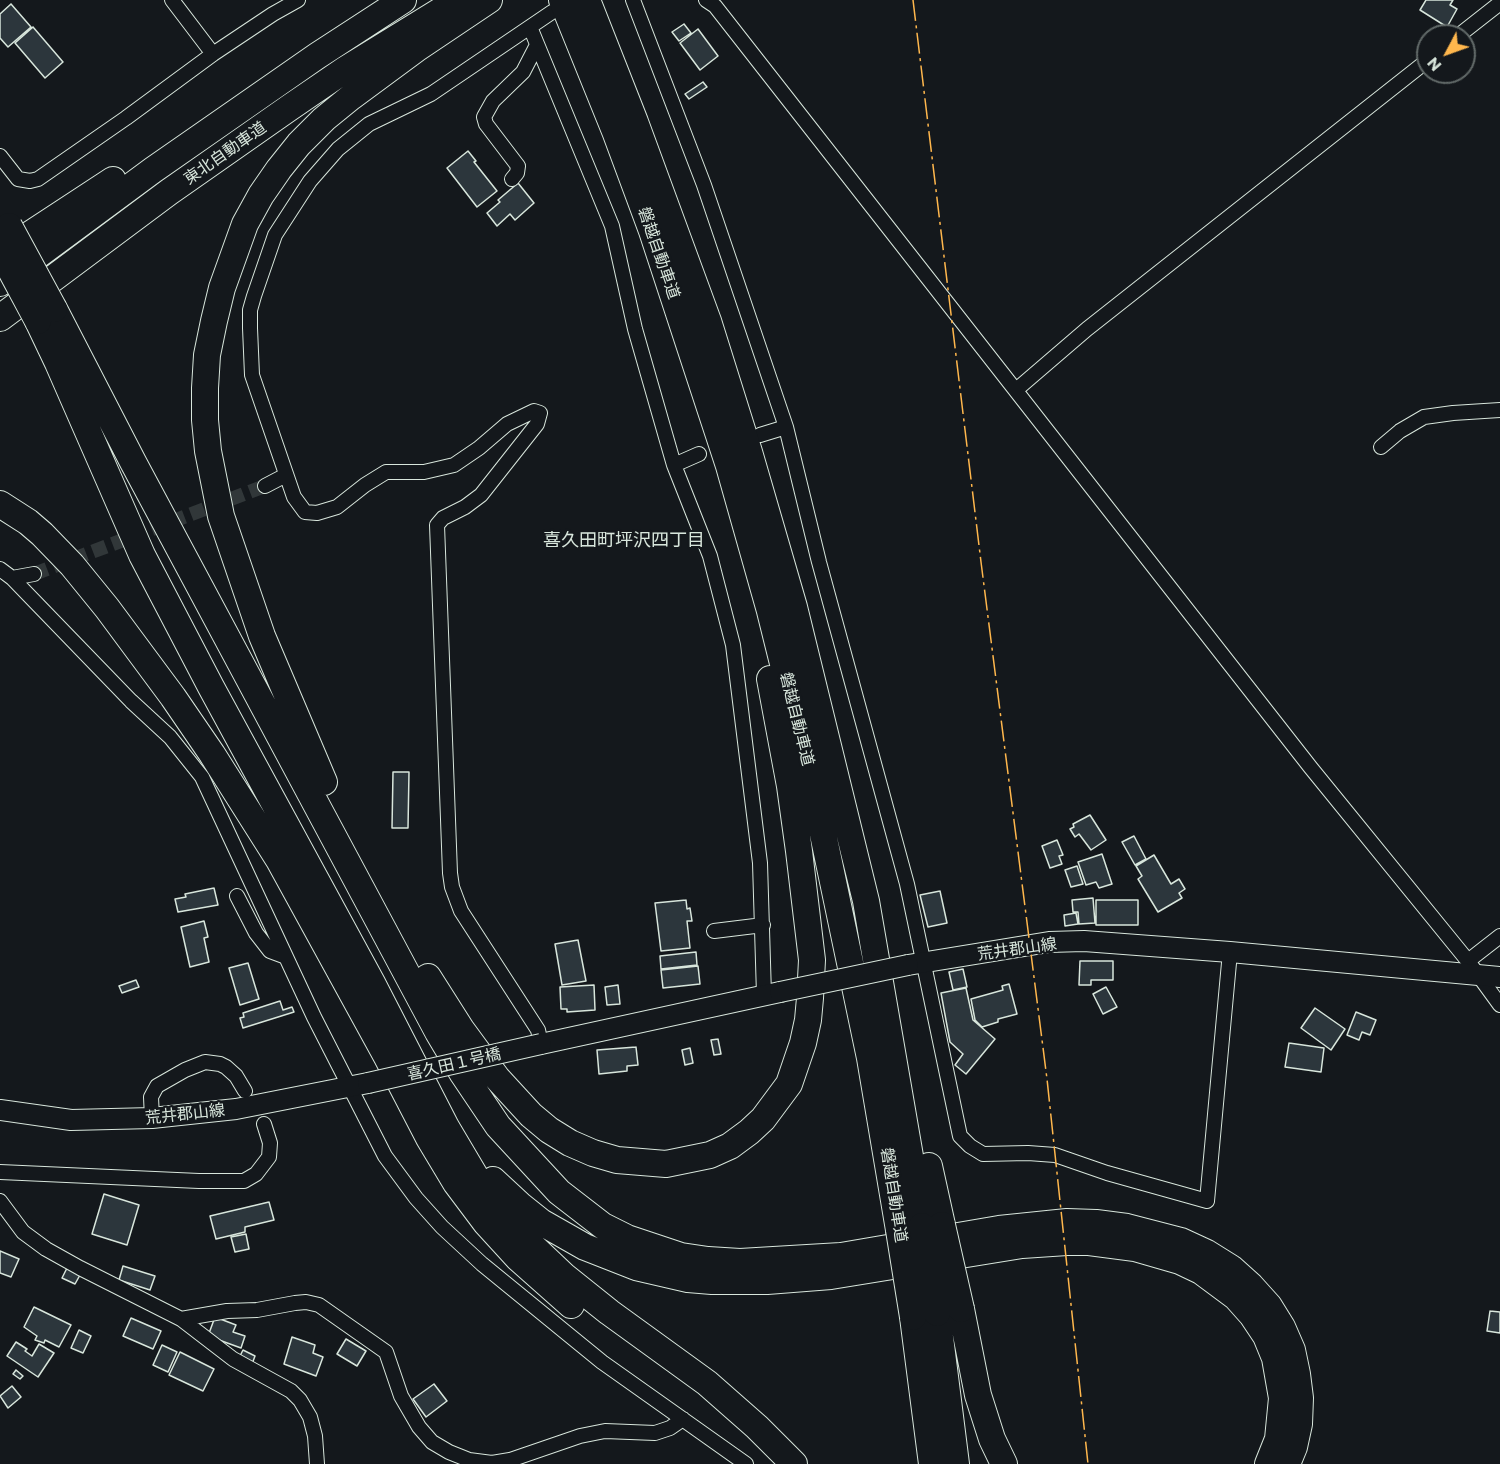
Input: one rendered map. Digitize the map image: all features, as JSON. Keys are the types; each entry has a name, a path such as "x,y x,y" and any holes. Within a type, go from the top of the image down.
{"highway":[{"name":"東北自動車道","path":"0,283 153,170 316,56 403,0"},
{"name":"東北自動車道","path":"0,318 169,192 280,114 346,69 458,0"},
{"path":"324,782 262,636 220,516 208,451 205,420 206,366 214,321 222,288 245,225 261,195 299,144 351,97 424,43 489,0"},
{"name":"磐越自動車道","path":"587,0 672,220 708,321 794,607 866,901 907,1049 930,1174 921,1227"},
{"name":"磐越自動車道","path":"557,6 615,130 652,231 729,466 770,611 810,772 870,1058 921,1227 937,1313 956,1464"},
{"path":"316,56 144,160 0,252 75,350 131,446 207,567 469,1053 500,1101 555,1166 596,1202 642,1229 692,1247 751,1256 818,1258"},
{"path":"5,218 46,315 58,363 142,555 372,983 446,1127 478,1180 492,1201 544,1259 586,1295 706,1383 757,1427 794,1464"},
{"path":"428,976 478,1054 531,1115 570,1143 618,1160 666,1164 710,1155 730,1146 763,1119 789,1084 798,1063 808,1020 812,960 790,786 774,695 756,617 721,468 684,329"},
{"path":"75,350 438,1032 498,1126 559,1192 603,1226 627,1238 681,1256 708,1260 740,1262 818,1258 999,1229 1067,1222 1127,1227 1182,1241 1231,1268 1269,1306 1282,1327 1292,1350 1298,1374 1300,1398 1299,1424 1294,1447 1287,1464"},
{"path":"0,498 41,520 62,535 120,596 210,719 314,875"},
{"path":"0,504 42,534 87,583 140,652 212,754 310,913 443,1162 486,1223 525,1266 569,1303 603,1327 711,1391 757,1427"},
{"path":"446,1127 501,1189 542,1222 562,1235 602,1254 662,1274 712,1281 800,1279 862,1272 1022,1245 1067,1242 1089,1242 1135,1248 1180,1261 1201,1271 1236,1298 1252,1315 1266,1336 1275,1358 1282,1398 1278,1439 1268,1464"},
{"path":"921,1227 937,1313 978,1395 992,1439 1004,1464"},
{"name":"磐越自動車道","path":"932,1464 937,1313"}],"main road":[{"name":"荒井郡山線","path":"541,1044 916,964 1049,942 1084,941 1473,968 1500,977"},
{"name":"喜久田１号橋","path":"359,1085 541,1044"},
{"name":"荒井郡山線","path":"0,1110 71,1120 152,1118 236,1109 359,1085"}],"street":[{"path":"172,0 213,54"},
{"path":"0,156 15,176 23,180 34,181 53,170 213,54 298,0"},
{"path":"633,0 704,185 786,427 819,562 907,884 916,964 960,1136 983,1154 1055,1155 1107,1173 1207,1201 1230,952"},
{"path":"706,0 715,6 1311,768 1473,968 1500,1005"},
{"path":"1473,24 1500,3"},
{"path":"541,1044 538,1030 461,911 452,887 437,525 443,518 465,507 481,495 537,424 540,413 534,411 507,424 479,448 454,465 424,472 386,472 337,507 327,512 312,514 302,509 294,498 252,375 250,310 275,235 310,181 338,149 369,124 431,94 557,6"},
{"path":"530,27 612,226 635,330 674,465 710,556 733,645 753,797 760,863 763,925 772,994"},
{"path":"512,179 517,173 518,166 486,124 484,117 493,101 523,72 537,45"},
{"path":"1016,390 1087,329 1416,69"},
{"path":"1381,447 1400,431 1424,417 1453,412 1500,410"},
{"path":"760,435 786,427"},
{"path":"674,465 699,454"},
{"path":"265,486 286,475"},
{"path":"0,569 12,578 131,701 171,737 202,777 314,1017 359,1085 385,1156 416,1198 442,1227 482,1264 602,1362 746,1464"},
{"path":"12,578 34,574"},
{"path":"237,896 256,933 270,951 286,957"},
{"path":"714,931 763,925"},
{"path":"1473,968 1500,936"},
{"path":"152,1118 151,1097 157,1086 205,1062 226,1067 236,1076 245,1091"},
{"path":"0,1172 244,1181 256,1174 269,1157 270,1143 264,1124"},
{"path":"0,1202 23,1232 46,1249 181,1318 233,1359 291,1391 300,1400 313,1426 317,1464"},
{"path":"181,1318 227,1311 257,1310 295,1303 306,1302 319,1305 386,1352 401,1396 419,1427 432,1442 469,1460 492,1463 510,1460 580,1436 604,1431 655,1433 670,1428 683,1419"}],"building":[{"path":"1426,0 1453,0 1450,5 1457,9 1449,24 1442,24 1420,10"},
{"path":"11,4 31,27 8,47 0,38 0,14"},
{"path":"684,24 691,33 679,41 672,32"},
{"path":"33,27 63,62 45,78 15,43"},
{"path":"698,29 718,56 700,70 680,43"},
{"path":"703,82 707,87 689,99 685,94"},
{"path":"468,151 497,191 477,207 447,168"},
{"path":"518,183 534,203 515,220 510,214 497,226 487,213"},
{"path":"393,772 409,772 408,828 392,828"},
{"path":"1090,815 1106,840 1091,850 1079,834 1075,837 1070,829 1074,827 1073,824"},
{"path":"1134,836 1146,859 1135,865 1122,842"},
{"path":"1057,840 1063,855 1059,856 1062,864 1050,868 1042,846"},
{"path":"1102,854 1112,884 1099,888 1096,882 1086,885 1078,862"},
{"path":"1154,855 1171,884 1179,879 1185,889 1179,893 1182,898 1158,912 1138,879 1142,876 1136,866"},
{"path":"1077,866 1083,884 1071,887 1065,870"},
{"path":"214,888 218,905 178,912 175,899 186,897 185,894"},
{"path":"940,891 947,923 928,927 920,895"},
{"path":"1093,898 1095,923 1079,924 1078,912 1073,912 1072,900"},
{"path":"686,900 692,921 687,921 690,948 661,951 655,903"},
{"path":"1096,900 1138,900 1138,925 1096,925"},
{"path":"1076,913 1078,924 1065,926 1064,915"},
{"path":"204,921 208,937 204,938 209,962 190,967 181,927"},
{"path":"578,940 586,981 562,985 555,944"},
{"path":"696,952 697,965 661,969 660,956"},
{"path":"1080,961 1113,961 1113,980 1091,980 1091,985 1079,985"},
{"path":"248,963 259,999 240,1005 229,968"},
{"path":"698,966 700,984 663,988 661,970"},
{"path":"963,969 967,987 953,990 949,972"},
{"path":"136,980 139,987 122,993 119,986"},
{"path":"1009,984 1017,1014 998,1019 998,1022 982,1027 975,1020 971,999 1003,990 1002,986"},
{"path":"594,985 595,1010 567,1012 567,1009 561,1009 560,987"},
{"path":"618,985 620,1004 607,1005 605,987"},
{"path":"1106,987 1117,1007 1103,1014 1093,994"},
{"path":"966,988 973,1020 995,1039 966,1074 955,1065 963,1054 950,1042 941,993"},
{"path":"280,1001 283,1010 292,1007 294,1012 243,1028 240,1018 244,1017 243,1013"},
{"path":"1315,1008 1345,1029 1331,1050 1301,1028"},
{"path":"1356,1012 1376,1020 1370,1035 1362,1032 1359,1040 1347,1035"},
{"path":"718,1039 721,1054 714,1055 711,1040"},
{"path":"1289,1043 1324,1048 1321,1072 1285,1067"},
{"path":"636,1047 638,1065 627,1066 627,1071 599,1074 597,1050"},
{"path":"690,1048 693,1063 685,1065 682,1050"},
{"path":"104,1194 139,1205 127,1245 92,1234"},
{"path":"269,1202 274,1220 245,1227 245,1232 216,1239 210,1216"},
{"path":"246,1234 249,1249 235,1252 231,1237"},
{"path":"0,1251 19,1259 11,1277 0,1273"},
{"path":"123,1266 155,1276 150,1290 119,1280"},
{"path":"67,1268 80,1275 75,1284 62,1278"},
{"path":"34,1307 71,1325 59,1347 45,1340 44,1343 35,1340 37,1336 24,1327"},
{"path":"1490,1311 1500,1312 1500,1333 1487,1331"},
{"path":"215,1317 236,1325 233,1332 245,1336 241,1348 208,1336"},
{"path":"131,1318 161,1331 153,1349 123,1336"},
{"path":"79,1330 91,1336 83,1353 71,1348"},
{"path":"292,1337 315,1345 313,1353 323,1357 316,1376 284,1364"},
{"path":"346,1339 366,1351 357,1366 337,1354"},
{"path":"16,1342 27,1349 25,1351 32,1356 39,1344 54,1353 38,1377 7,1356"},
{"path":"162,1345 177,1352 168,1372 153,1365"},
{"path":"243,1350 255,1356 252,1364 239,1358"},
{"path":"180,1352 214,1369 203,1391 169,1375"},
{"path":"16,1370 23,1376 20,1379 13,1374"},
{"path":"434,1384 447,1401 426,1417 413,1399"},
{"path":"12,1386 21,1397 8,1408 0,1396"}],"tunnel":[{"path":"34,574 265,486"}],"power":[{"path":"913,0 1047,1079 1088,1464"}],"district":[{"name":"喜久田町坪沢四丁目","path":"624,540"}]}
